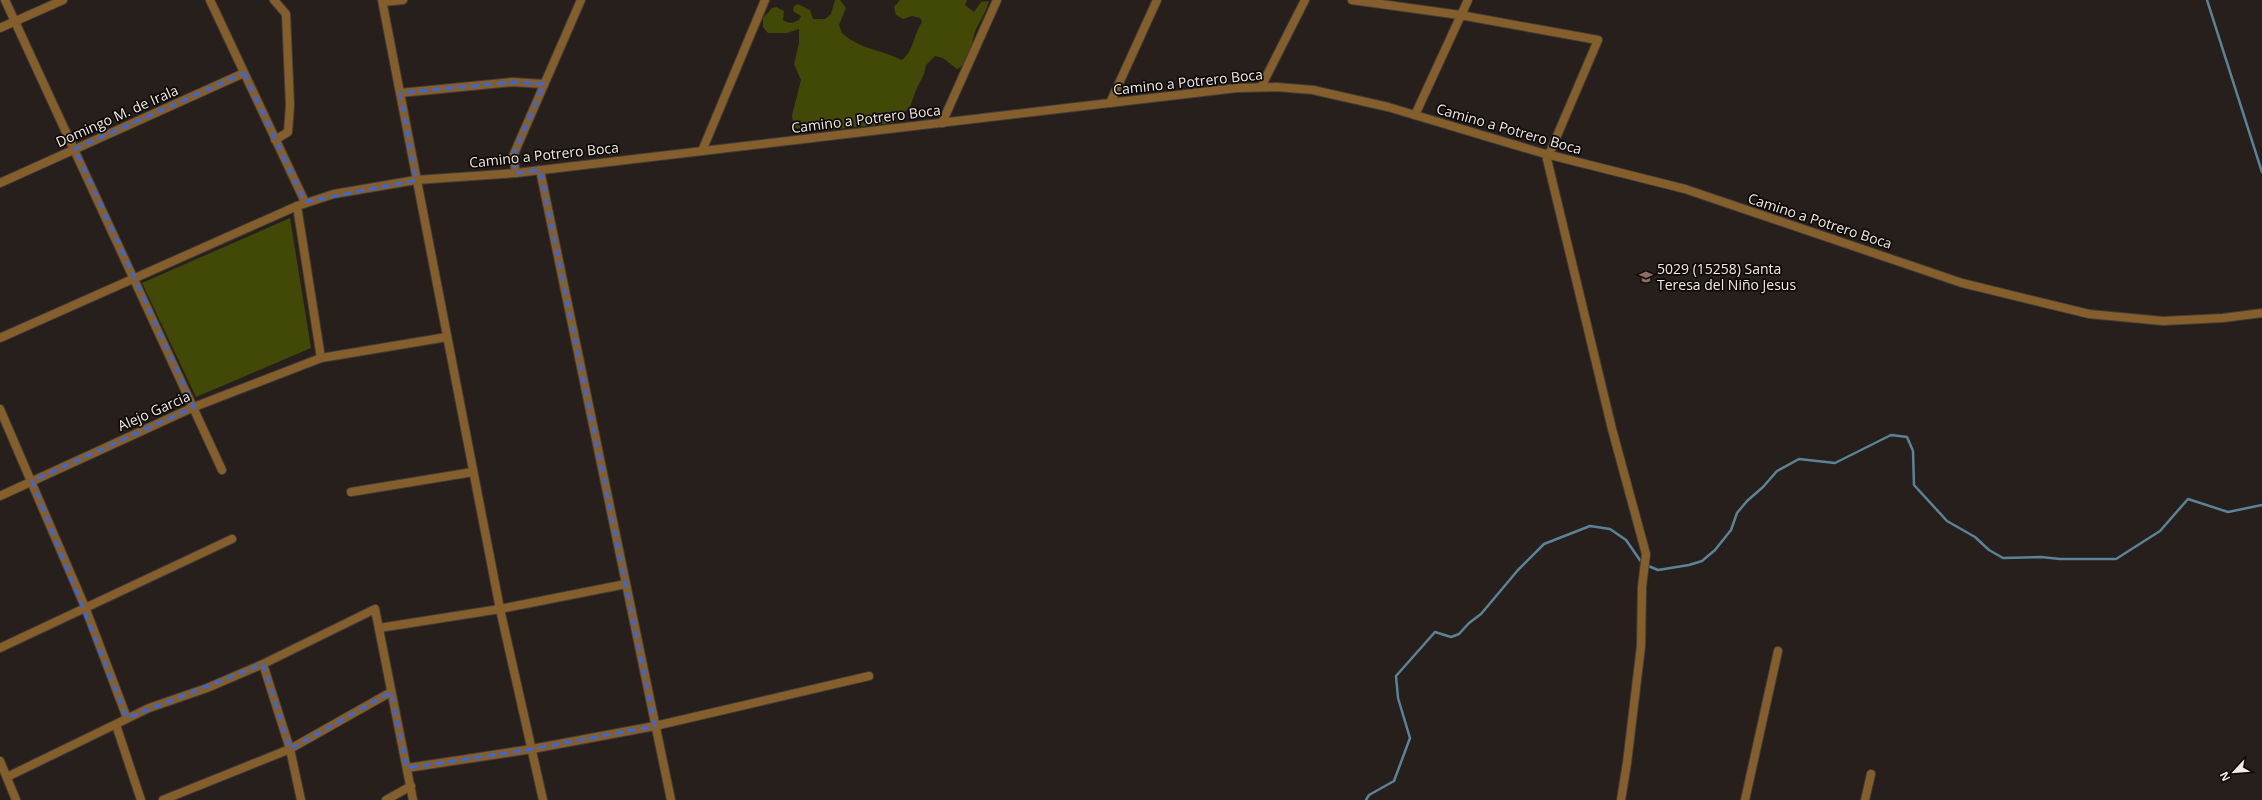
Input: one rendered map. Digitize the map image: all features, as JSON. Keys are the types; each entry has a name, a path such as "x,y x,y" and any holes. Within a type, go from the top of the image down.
{"street":[{"path":"5,0 222,470"},
{"path":"0,28 63,0"},
{"path":"0,338 305,202 210,0"},
{"path":"274,0 286,14 290,105 288,132 276,140"},
{"path":"403,0 382,1 500,609 543,800"},
{"path":"516,173 513,156 581,0"},
{"path":"702,151 764,0"},
{"path":"942,123 997,0"},
{"path":"1110,103 1157,0"},
{"path":"1261,87 1305,0"},
{"path":"1352,0 1460,15 1598,40 1548,154 1548,168 1612,429 1644,542 1645,568 1641,646 1621,800"},
{"path":"1415,115 1468,0"},
{"name":"Domingo M. de Irala","path":"0,183 244,73"},
{"path":"400,93 512,82 544,84"},
{"name":"Camino a Potrero Boca","path":"305,202 334,194 416,180 516,173 1237,88 1261,87 1313,90 1415,115 1548,154 1685,189 1962,283 2089,314 2163,321 2223,318 2262,312"},
{"path":"540,170 671,800"},
{"path":"297,206 321,358"},
{"name":"Alejo Garcia","path":"0,496 194,407 321,358 447,337"},
{"path":"0,409 85,607 127,718"},
{"path":"351,492 473,472"},
{"path":"0,648 232,539"},
{"path":"379,628 500,609 626,584"},
{"path":"7,777 116,725 127,718 263,664 375,609 413,800"},
{"path":"1745,800 1778,651"},
{"path":"263,664 290,749 301,800"},
{"path":"407,768 532,749 655,726 869,676"},
{"path":"163,800 290,749 391,692"},
{"path":"116,725 141,800"},
{"path":"0,761 16,800"},
{"path":"1865,800 1871,774"},
{"path":"386,800 411,786"}],"highlighted area":[{"path":"244,73 305,202 416,180 400,93 512,82 544,84 513,156 516,173 540,170 655,726 532,749 407,768 391,692 290,749 263,664 127,718 32,481 194,407 75,149"}],"green space":[{"path":"835,0 840,0 846,8 839,25 842,33 856,43 902,60 909,52 922,22 920,18 912,16 903,19 896,15 894,7 900,0 967,0 965,5 974,12 981,2 989,1 975,32 971,50 966,61 957,69 943,58 935,56 926,65 924,74 910,107 892,123 820,131 794,128 792,115 801,80 794,64 799,43 799,29 787,33 768,33 763,27 763,18 772,8 776,7 784,11 783,20 789,23 797,21 801,16 793,11 794,6 798,4 810,10 813,19 825,19 831,14"},
{"path":"290,218 311,348 196,397 142,283"}],"waterway":[{"path":"2207,0 2262,172"},
{"path":"1646,565 1658,570 1689,565 1702,561 1715,550 1731,530 1737,513 1777,471 1799,459 1835,463 1891,435 1907,437 1913,451 1914,485 1947,521 1975,537 1989,550 2003,558 2041,557 2060,559 2116,559 2160,531 2188,499 2228,512 2262,505"},
{"path":"1366,800 1369,795 1394,781 1410,738 1398,698 1396,676 1435,632 1451,637 1459,634 1469,623 1481,614 1518,570 1544,544 1590,526 1610,529 1626,540 1642,563"}],"place":[{"name":"5029 (15258) Santa Teresa del Niño Jesus","path":"1646,277"}]}
